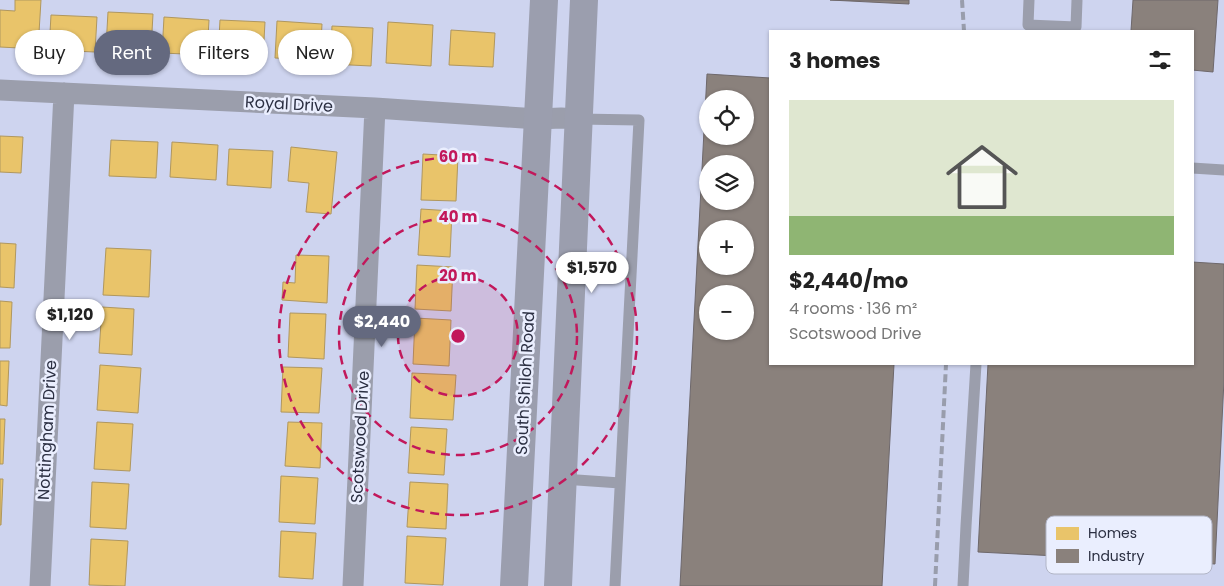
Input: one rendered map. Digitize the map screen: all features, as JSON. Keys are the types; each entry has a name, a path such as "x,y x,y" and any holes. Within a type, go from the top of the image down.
{"main road":[{"name":"South Shiloh Road","path":"514,586 544,0"},
{"path":"558,586 584,0"}],"street":[{"name":"Royal Drive","path":"0,90 578,120"},
{"name":"Nottingham Drive","path":"40,586 64,93"},
{"name":"Scotswood Drive","path":"353,586 375,108"}],"lane":[{"path":"1029,0 1028,25 1076,27 1078,0"},
{"path":"578,120 639,120 615,586"},
{"path":"1194,168 1224,170"},
{"path":"963,586 976,365"},
{"path":"563,479 620,483"}],"building: Homes":[{"path":"15,0 41,0 39,30 15,30 15,48 0,47 0,10 15,11"},
{"path":"108,12 153,14 152,30 107,30"},
{"path":"51,15 97,17 96,30 94,30 94,52 84,52 84,30 50,30"},
{"path":"164,17 209,20 208,30 180,30 180,54 170,53 170,30 163,30"},
{"path":"220,20 265,22 265,30 219,30"},
{"path":"277,21 322,24 322,30 278,30 278,58 275,58"},
{"path":"388,22 433,25 431,66 386,63"},
{"path":"332,26 373,28 371,66 352,65 352,30 332,30"},
{"path":"451,30 495,33 493,67 449,65"},
{"path":"0,136 23,137 21,173 0,172"},
{"path":"111,140 158,142 156,178 109,176"},
{"path":"172,142 218,145 216,180 170,177"},
{"path":"291,147 337,152 331,214 306,212 309,183 288,181"},
{"path":"229,149 273,151 271,188 227,185"},
{"path":"423,154 458,156 456,201 421,200"},
{"path":"421,209 452,211 450,257 418,255"},
{"path":"0,243 16,244 14,288 0,287"},
{"path":"106,248 151,250 149,297 103,295"},
{"path":"296,255 329,256 327,303 282,300 283,282 295,283"},
{"path":"417,265 453,267 451,311 415,309"},
{"path":"0,301 12,302 10,348 0,348"},
{"path":"102,307 134,309 132,355 99,353"},
{"path":"290,313 326,314 324,359 288,357"},
{"path":"415,318 451,320 449,366 413,364"},
{"path":"0,361 9,361 7,406 0,405"},
{"path":"100,365 141,368 138,413 97,410"},
{"path":"283,367 322,368 319,413 281,412"},
{"path":"412,373 456,375 453,420 410,418"},
{"path":"0,419 5,419 3,464 0,464"},
{"path":"97,422 133,424 130,471 94,469"},
{"path":"288,422 322,423 320,468 285,466"},
{"path":"411,427 447,429 444,475 408,473"},
{"path":"281,476 318,478 315,524 279,522"},
{"path":"0,479 3,479 1,525 0,525"},
{"path":"92,482 129,484 126,529 90,527"},
{"path":"410,482 448,484 446,529 407,527"},
{"path":"281,531 316,533 313,579 279,577"},
{"path":"407,536 446,538 443,585 405,583"},
{"path":"91,539 128,541 125,586 89,585"}],"building: Industry":[{"path":"830,0 909,0 909,4"},
{"path":"1133,0 1218,0 1213,72 1194,70 1194,30 1131,30"},
{"path":"707,74 769,78 769,365 894,365 882,586 680,586 699,226 699,275 754,275 754,220 699,220 700,210 754,210 754,155 703,155 703,145 754,145 754,90 706,90"},
{"path":"1194,262 1224,264 1224,380 1215,564 1212,564 1212,516 1046,516 1046,555 978,552 988,365 1194,365"}],"railway":[{"path":"962,0 964,30"},
{"path":"935,586 946,365"}]}
